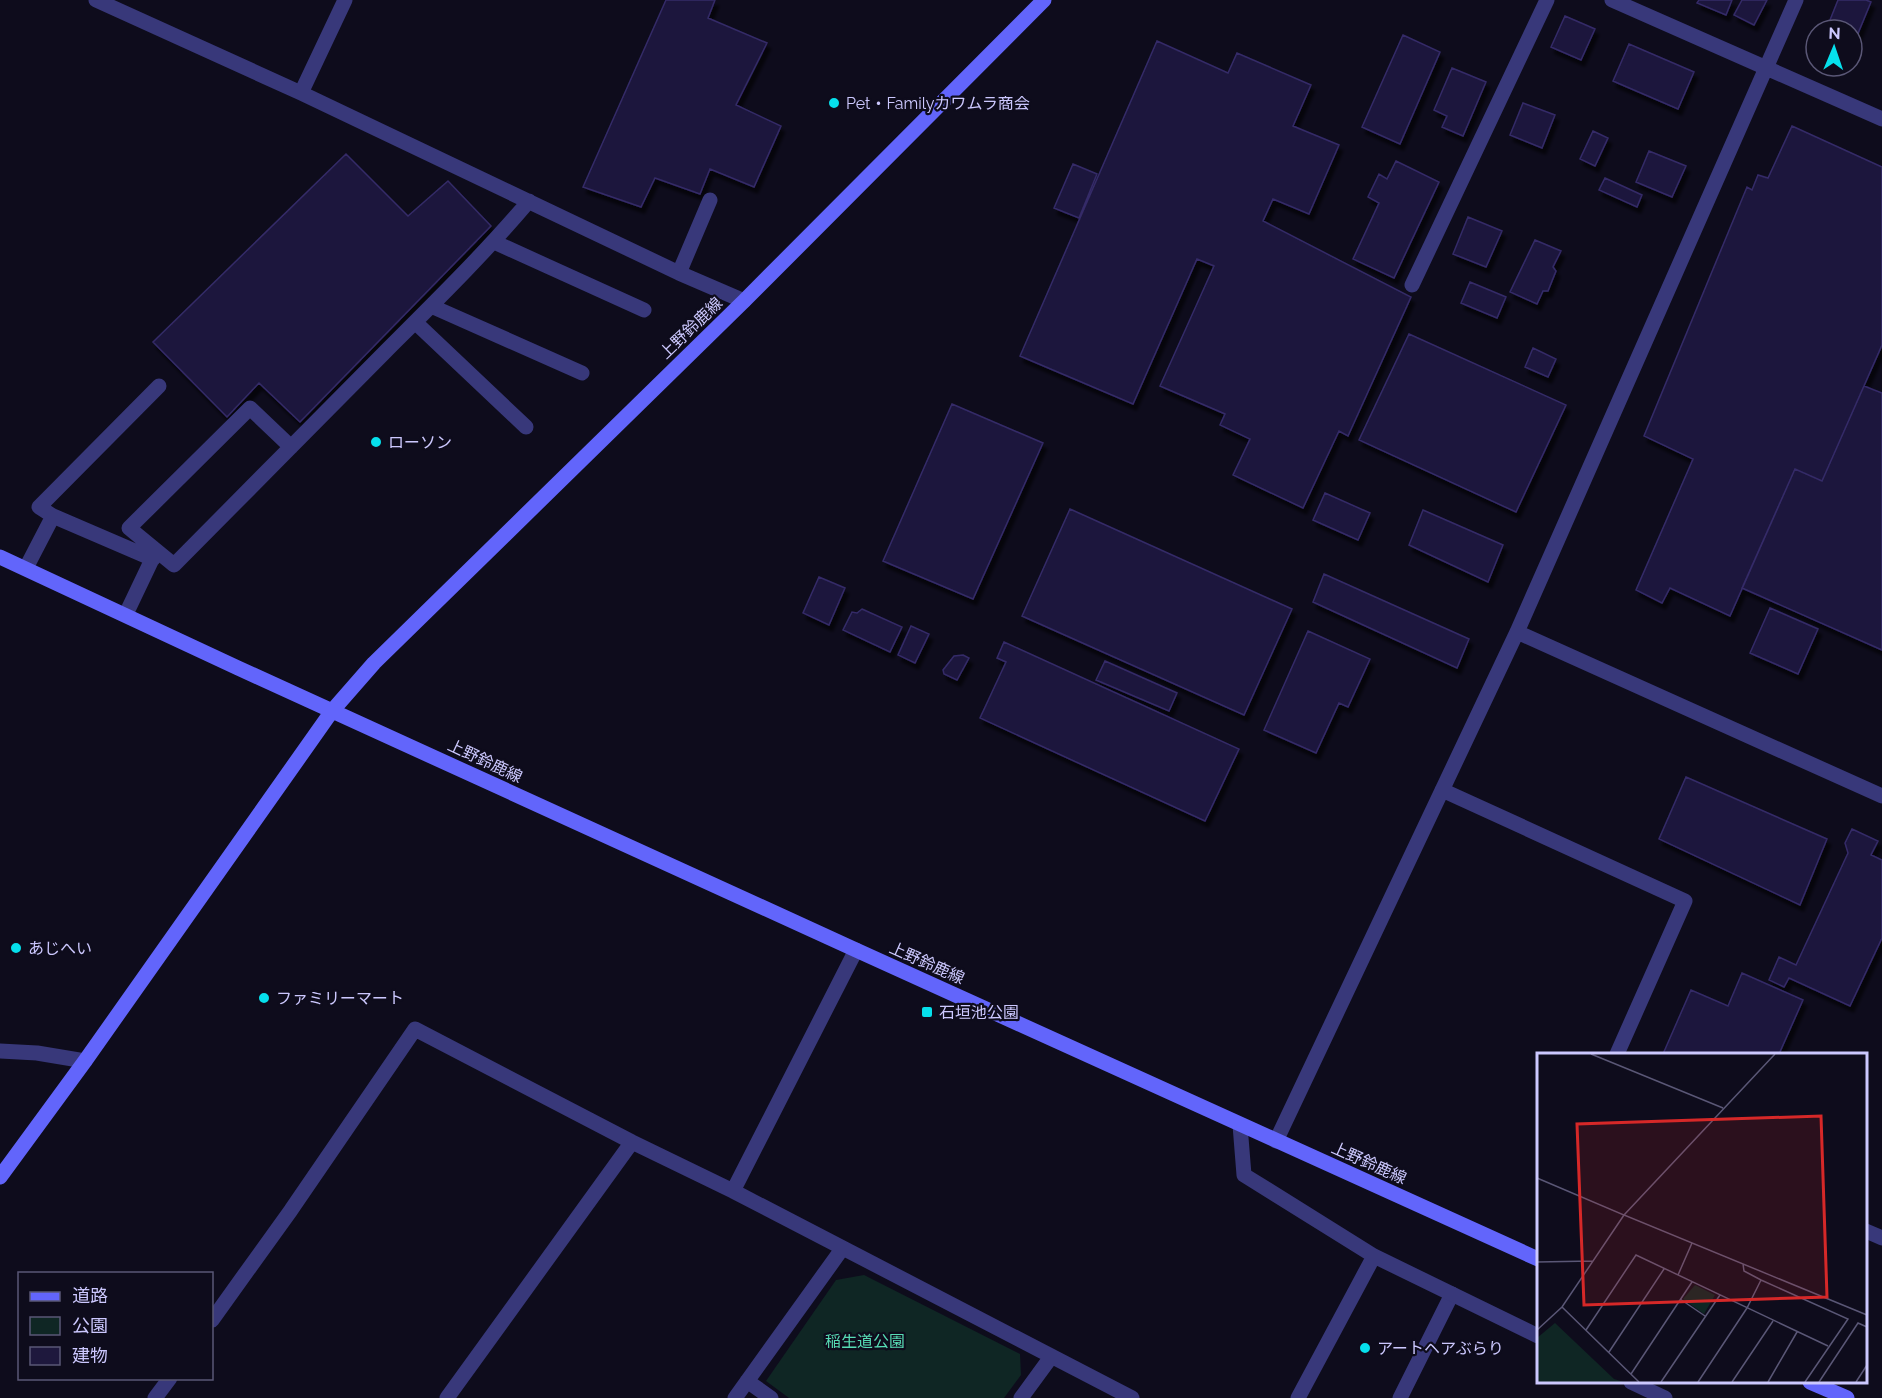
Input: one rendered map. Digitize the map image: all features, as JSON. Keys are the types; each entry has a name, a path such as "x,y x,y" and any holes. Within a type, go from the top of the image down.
{"main road":[{"name":"上野鈴鹿線","path":"1044,0 744,301 374,663 332,711 1537,1258"},
{"path":"0,556 332,711 85,1061 0,1177"},
{"path":"1812,1383 1847,1398"}],"street":[{"path":"96,0 301,93 679,273 744,301"},
{"path":"301,93 345,0"},
{"path":"1412,285 1547,0"},
{"path":"1612,0 1882,119"},
{"path":"1276,1141 1517,632 1796,0"},
{"path":"679,273 710,200"},
{"path":"159,386 39,507 52,516 154,555 174,565 494,242 529,201"},
{"path":"494,242 644,310"},
{"path":"430,306 582,373"},
{"path":"415,322 526,427"},
{"path":"154,555 129,528 250,408 291,447"},
{"path":"26,568 52,516"},
{"path":"126,614 154,555"},
{"path":"1517,632 1882,796"},
{"path":"1442,790 1685,901 1617,1053"},
{"path":"733,1191 856,950"},
{"path":"213,1319 291,1210 415,1029 1132,1398"},
{"path":"0,1051 38,1053 85,1061"},
{"path":"1240,1125 1244,1176 1374,1256 1537,1335"},
{"path":"447,1398 632,1142"},
{"path":"1867,1231 1882,1238"},
{"path":"735,1398 842,1249"},
{"path":"1298,1398 1374,1256"},
{"path":"1400,1398 1452,1294"},
{"path":"1021,1398 1051,1357"},
{"path":"155,1398 168,1380"},
{"path":"747,1381 771,1398"},
{"path":"1634,1383 1665,1398"}],"green space":[{"name":"稲生道公園","path":"864,1275 1020,1354 1021,1375 1004,1398 789,1398 766,1381 836,1280"}],"building":[{"path":"666,0 715,0 708,18 767,43 736,105 781,126 754,187 710,169 700,194 655,178 641,207 583,187"},
{"path":"1699,0 1732,0 1726,15 1697,3"},
{"path":"1742,0 1767,0 1754,25 1734,15"},
{"path":"1838,0 1871,2 1864,19 1831,18"},
{"path":"1565,16 1595,29 1581,60 1551,47"},
{"path":"1403,35 1440,52 1400,144 1362,127"},
{"path":"1157,41 1228,73 1237,53 1311,85 1293,126 1339,145 1309,214 1273,199 1263,221 1411,297 1348,436 1339,431 1303,508 1233,475 1250,439 1220,425 1225,414 1160,386 1214,266 1197,259 1133,404 1020,356"},
{"path":"1629,44 1694,72 1678,109 1613,81"},
{"path":"1452,68 1486,82 1463,136 1442,127 1447,116 1434,110"},
{"path":"1523,103 1555,115 1542,148 1510,135"},
{"path":"1792,126 1882,167 1882,345 1822,481 1795,469 1730,616 1670,588 1662,603 1636,590 1693,459 1644,436 1747,187 1752,190 1758,175 1768,178"},
{"path":"1593,131 1608,138 1595,166 1580,159"},
{"path":"1649,151 1686,166 1672,197 1636,182"},
{"path":"346,154 408,216 448,181 491,226 300,422 259,383 227,417 153,342"},
{"path":"1396,161 1439,182 1394,278 1353,259 1379,203 1368,197 1379,174 1387,179"},
{"path":"1073,164 1097,174 1079,218 1054,208"},
{"path":"1605,178 1642,195 1637,207 1599,190"},
{"path":"1468,217 1502,231 1486,267 1453,254"},
{"path":"1535,240 1561,251 1553,267 1556,271 1548,291 1543,291 1537,304 1510,292"},
{"path":"1470,282 1506,297 1497,318 1461,303"},
{"path":"1409,334 1566,405 1516,512 1359,440"},
{"path":"1533,348 1556,359 1548,377 1525,367"},
{"path":"1864,386 1882,393 1882,650 1742,588 1795,469 1822,481"},
{"path":"952,404 1043,443 973,599 883,561"},
{"path":"1325,493 1370,513 1358,540 1313,520"},
{"path":"1070,509 1292,609 1244,715 1022,616"},
{"path":"1423,510 1503,545 1488,582 1409,545"},
{"path":"1324,574 1469,639 1457,668 1313,602"},
{"path":"819,577 845,588 829,625 803,613"},
{"path":"1770,608 1818,629 1798,674 1750,653"},
{"path":"862,609 902,627 890,652 843,630 852,612 857,613"},
{"path":"911,626 929,634 915,663 898,655"},
{"path":"1308,631 1370,659 1348,707 1339,703 1316,753 1264,730"},
{"path":"1004,642 1239,749 1205,821 980,718 1006,662 997,658"},
{"path":"963,655 969,658 957,680 944,674 943,670 954,656"},
{"path":"1105,661 1177,693 1169,711 1096,680"},
{"path":"1686,777 1827,839 1800,905 1659,839"},
{"path":"1852,829 1878,841 1871,855 1882,860 1882,938 1850,1006 1789,978 1784,987 1769,980 1779,957 1796,965 1848,853 1845,843"},
{"path":"1742,973 1803,1000 1779,1053 1663,1053 1691,990 1728,1006"}],"place":[{"name":"Pet・Familyカワムラ商会","path":"834,103"},
{"name":"ローソン","path":"376,442"},
{"name":"あじへい","path":"16,948"},
{"name":"ファミリーマート","path":"264,998"},
{"name":"石垣池公園","path":"927,1012"},
{"name":"アートヘアぶらり","path":"1365,1348"}]}
